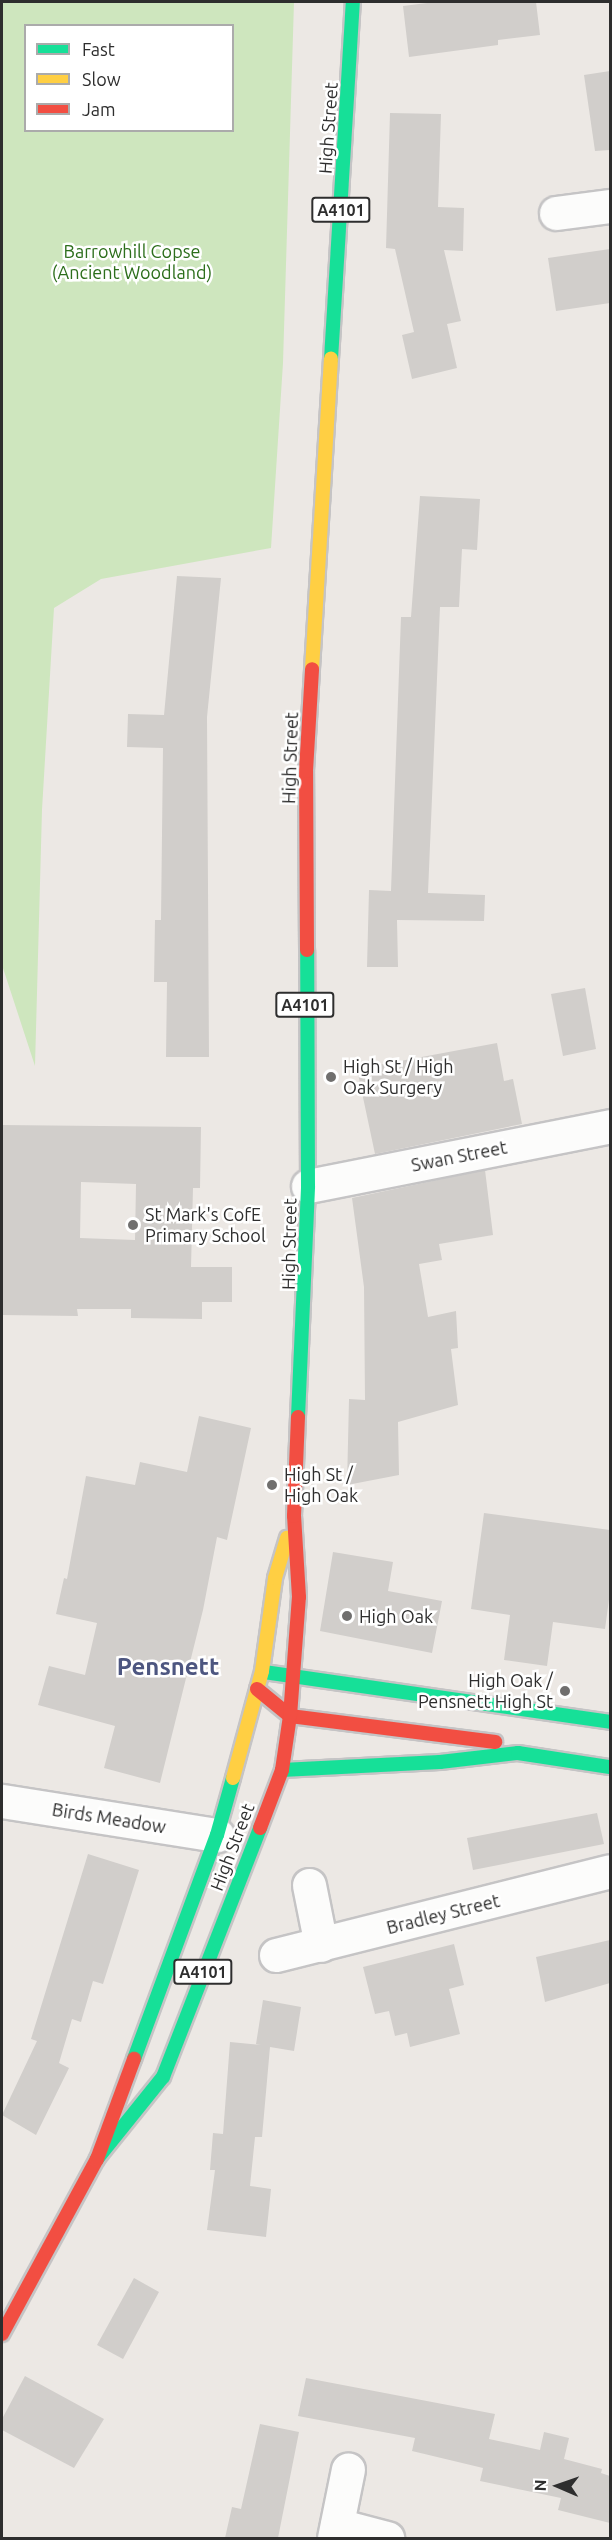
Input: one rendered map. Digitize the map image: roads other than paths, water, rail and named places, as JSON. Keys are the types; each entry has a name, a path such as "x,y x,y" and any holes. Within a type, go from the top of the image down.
{"main road":[{"name":"High Street","path":"97,2159 162,2077 282,1770 290,1716 299,1597 294,1516 308,1186 306,771 353,2"},
{"name":"High Street","path":"2,2334 97,2159 218,1835 262,1671 275,1578 294,1516"},
{"path":"262,1671 610,1722"},
{"path":"257,1689 290,1716 494,1742 518,1753"},
{"path":"282,1770 440,1762 518,1753 610,1767"}],"street":[{"path":"556,213 610,206"},
{"name":"Swan Street","path":"308,1186 610,1126"},
{"name":"Birds Meadow","path":"2,1801 218,1835"},
{"name":"Bradley Street","path":"276,1956 610,1870"},
{"path":"309,1885 321,1945"},
{"path":"348,2469 335,2532 387,2538"}],"place":[{"name":"High St / High Oak Surgery","path":"331,1077"},
{"name":"St Mark's CofE Primary School","path":"133,1225"},
{"name":"High St / High Oak","path":"272,1485"},
{"name":"High Oak","path":"347,1616"},
{"name":"High Oak / Pensnett High St","path":"565,1691"}],"district":[{"name":"Pensnett","path":"168,1667"}],"park label":[{"name":"Barrowhill Copse (Ancient Woodland)","path":"132,262"}]}
